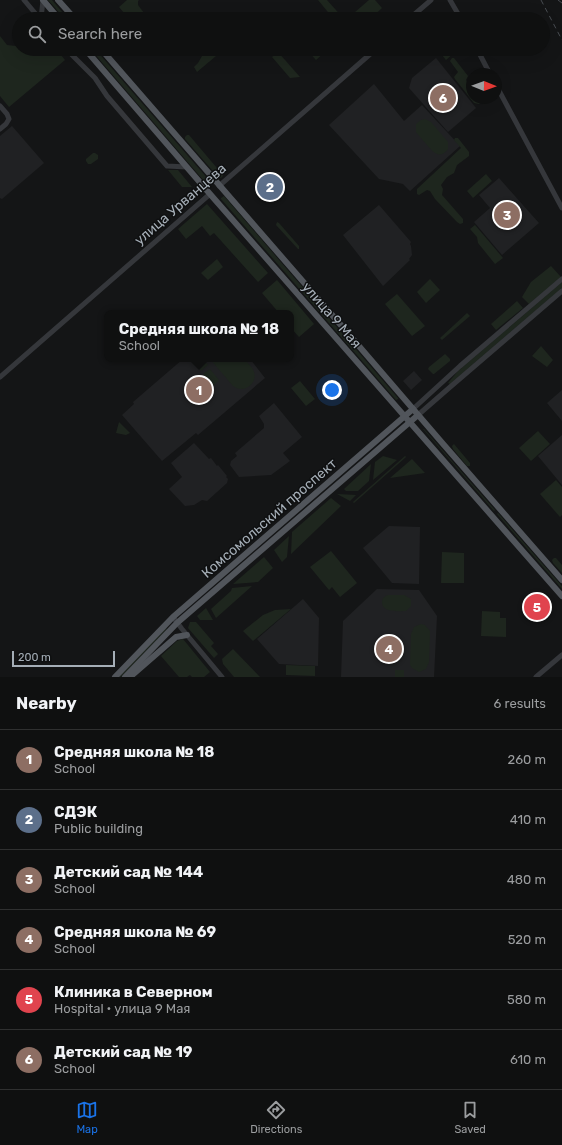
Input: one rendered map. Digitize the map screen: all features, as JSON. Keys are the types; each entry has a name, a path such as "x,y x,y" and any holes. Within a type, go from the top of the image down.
{"main road":[{"path":"43,0 53,12"},
{"path":"58,0 69,12"},
{"name":"улица 9 Мая","path":"91,56 562,596"},
{"name":"улица 9 Мая","path":"107,56 418,416 562,580"},
{"name":"улица Урванцева","path":"210,194 219,186"},
{"name":"Комсомольский проспект","path":"115,677 173,617 413,409"},
{"name":"Комсомольский проспект","path":"125,677 177,623 418,416"},
{"path":"271,532 276,538"},
{"path":"130,677 176,637 187,635"}],"street":[{"path":"24,0 34,12"},
{"path":"41,12 43,0"},
{"path":"417,12 431,0"},
{"path":"450,0 457,12"},
{"path":"73,56 95,78 107,96 167,166 187,167"},
{"name":"улица Урванцева","path":"219,186 368,56"},
{"path":"481,56 487,68"},
{"path":"95,78 103,70"},
{"path":"502,96 562,208"},
{"path":"0,106 7,114 9,119 0,129"},
{"name":"улица Урванцева","path":"0,377 210,194"},
{"name":"Комсомольский проспект","path":"413,409 460,366 562,279"},
{"name":"Комсомольский проспект","path":"418,416 562,291"},
{"path":"443,382 449,388"},
{"path":"173,617 222,677"},
{"path":"536,677 562,654"}],"shaded area":[{"path":"48,0 52,0 62,12 59,12"},
{"path":"127,0 139,0 138,5 143,12 123,12 119,7"},
{"path":"318,0 327,0 338,12 328,12"},
{"path":"369,0 375,0 382,8 378,12 355,12"},
{"path":"0,36 7,45 12,46 12,56 62,56 65,60 9,107 0,96"},
{"path":"96,56 101,56 209,181 204,181"},
{"path":"202,56 216,56 197,72 194,67"},
{"path":"282,56 300,77 290,78 272,57"},
{"path":"312,56 320,56 316,60"},
{"path":"443,56 450,56 446,60"},
{"path":"436,58 466,96 466,104 473,104 476,108 448,132 409,88 412,78"},
{"path":"454,58 466,73 466,93 455,79 454,77 458,72 450,61"},
{"path":"374,84 404,121 422,105 460,146 410,191 403,184 379,179 329,125"},
{"path":"425,119 431,122 448,142 448,149 442,154 437,154 429,148 416,132 416,124"},
{"path":"12,126 44,163 2,199 0,198 0,136"},
{"path":"187,135 189,135 222,174 223,176 221,178 219,178 185,139"},
{"path":"455,138 458,138 469,152 469,156 457,165 454,173 447,177 441,185 443,189 442,195 463,219 463,223 460,224 435,199 430,191 427,190 419,195 417,194 417,189 461,148 454,140"},
{"path":"93,153 98,155 98,159 91,164 88,164 86,159"},
{"path":"168,170 178,170 192,187 182,187"},
{"path":"486,174 492,181 473,198 467,191"},
{"path":"499,178 539,223 502,255 474,222 490,208 479,195"},
{"path":"224,196 398,399 396,400 221,199"},
{"path":"207,204 268,273 258,282 214,233 210,236 202,226 186,239 178,229"},
{"path":"379,205 411,242 412,255 409,259 410,260 383,286 343,235"},
{"path":"277,222 299,246 299,249 276,225"},
{"path":"475,225 503,258 495,264 478,243 477,237 470,229"},
{"path":"217,259 223,267 208,280 201,273"},
{"path":"551,266 561,277 529,304 522,297 531,282"},
{"path":"430,279 440,290 426,303 417,292"},
{"path":"277,280 314,324 299,337 294,331 294,310 276,310 262,293"},
{"path":"562,282 562,288 450,384 448,383 458,371"},
{"path":"397,294 425,326 412,336 385,304"},
{"path":"517,301 523,308 496,330 491,324"},
{"path":"467,313 470,316 442,340 440,338"},
{"path":"541,346 553,360 547,367 532,356"},
{"path":"445,354 450,361 433,374 428,369 429,367"},
{"path":"180,362 252,362 265,378 198,435 196,433 162,461 122,415 134,404 133,402"},
{"path":"194,362 206,362 208,365 201,371"},
{"path":"213,362 247,362 250,366 255,376 252,384 241,389 233,386"},
{"path":"210,369 219,380 213,386 203,374"},
{"path":"414,371 422,380 411,390 403,381"},
{"path":"300,381 315,399 306,406 291,388"},
{"path":"562,390 562,421 547,403"},
{"path":"274,403 302,437 283,453 290,461 271,475 239,477 230,465 231,461 237,456 235,453 264,428 264,424 259,416"},
{"path":"119,422 130,433 126,435 116,433"},
{"path":"423,429 495,510 494,511"},
{"path":"538,431 550,444 531,461 519,448"},
{"path":"562,435 562,485 538,456"},
{"path":"194,443 209,459 211,458 217,466 218,465 228,479 227,483 207,501 202,500 194,505 185,506 169,489 182,477 171,463"},
{"path":"454,444 470,463 470,466 467,466 453,449 452,446"},
{"path":"383,456 397,460 373,480 375,462"},
{"path":"405,456 406,457 354,503 353,502"},
{"path":"412,459 425,473 390,478"},
{"path":"371,464 369,481 358,491 346,491 344,489"},
{"path":"556,480 562,487 562,515 560,517 540,494"},
{"path":"337,494 356,495 350,501"},
{"path":"331,498 341,506 291,554 292,532"},
{"path":"498,513 562,586 562,589 497,514"},
{"path":"389,526 420,527 419,584 392,583 363,548"},
{"path":"289,536 287,557 282,562 274,550"},
{"path":"331,551 357,583 340,597 332,587 329,590 310,567"},
{"path":"442,552 464,553 464,583 441,583"},
{"path":"264,557 273,568 258,582 233,584"},
{"path":"556,558 562,565 562,573 553,563 552,560"},
{"path":"252,586 216,618 211,609 231,591 232,588"},
{"path":"377,589 419,590 437,616 434,677 341,677 343,621"},
{"path":"388,595 404,595 411,599 411,606 406,611 388,610 382,603 384,598"},
{"path":"303,599 319,618 318,666 279,664 257,639"},
{"path":"206,608 213,620 200,620 197,616"},
{"path":"291,609 253,641 243,631 263,615 275,610"},
{"path":"482,611 500,612 500,618 506,618 506,637 481,636"},
{"path":"190,622 196,622 214,643 211,646 218,654 214,658 188,628"},
{"path":"421,624 425,625 430,631 429,662 426,669 419,672 410,665 411,634 414,627"},
{"path":"165,627 167,629 121,677 119,677"},
{"path":"183,639 210,672 204,677 192,677 190,675 187,677 179,677 161,656 177,641"},
{"path":"233,649 260,677 234,677 223,664 222,659"},
{"path":"286,665 315,666 315,676 286,675"},
{"path":"395,670 404,670 404,677 395,677"}],"railway":[{"path":"541,0 547,12"},
{"path":"558,0 562,3"},
{"path":"550,17 562,40"}],"place":[{"name":"Детский сад № 19","path":"443,98"},
{"name":"СДЭК","path":"270,187"},
{"name":"Детский сад № 144","path":"507,215"},
{"name":"Средняя школа № 18","path":"199,390"},
{"name":"Клиника в Северном","path":"537,607"},
{"name":"Средняя школа № 69","path":"389,649"}]}
